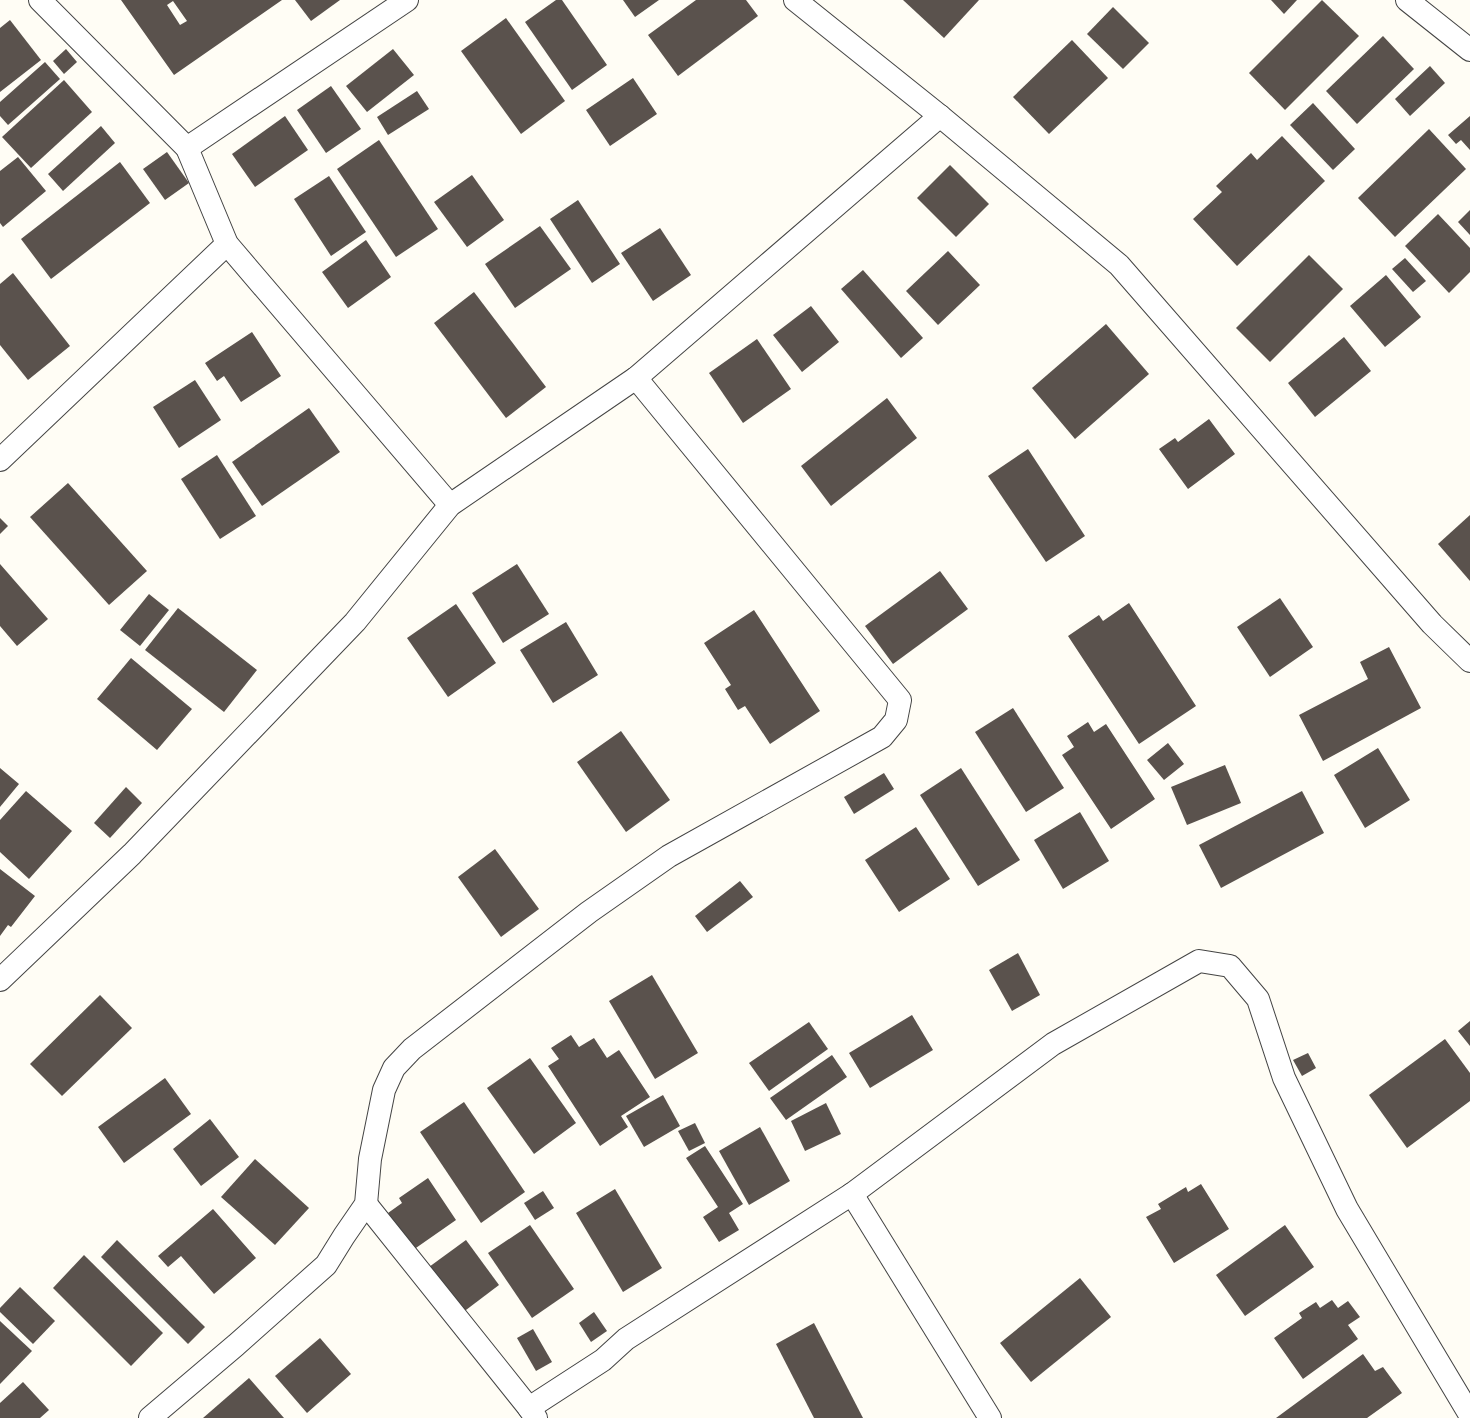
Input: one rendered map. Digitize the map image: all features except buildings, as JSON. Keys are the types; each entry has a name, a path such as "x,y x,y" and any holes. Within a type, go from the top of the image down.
{"street":[{"path":"40,0 187,148 227,244 450,505"},
{"path":"187,148 407,0"},
{"path":"795,0 940,116 1119,265 1432,624 1470,661"},
{"path":"1407,0 1470,50"},
{"path":"0,980 132,854 349,628 450,505 636,378 940,116"},
{"path":"0,460 227,244"},
{"path":"150,1418 236,1346 326,1265 366,1204 370,1159 384,1090 394,1068 412,1049 589,912 669,856 882,737 896,720 900,700 636,378"},
{"path":"366,1204 533,1413 603,1360 626,1339 852,1194 1054,1044 1199,961 1230,966 1258,999 1284,1078 1347,1209 1470,1415"},
{"path":"852,1194 990,1418"}]}
